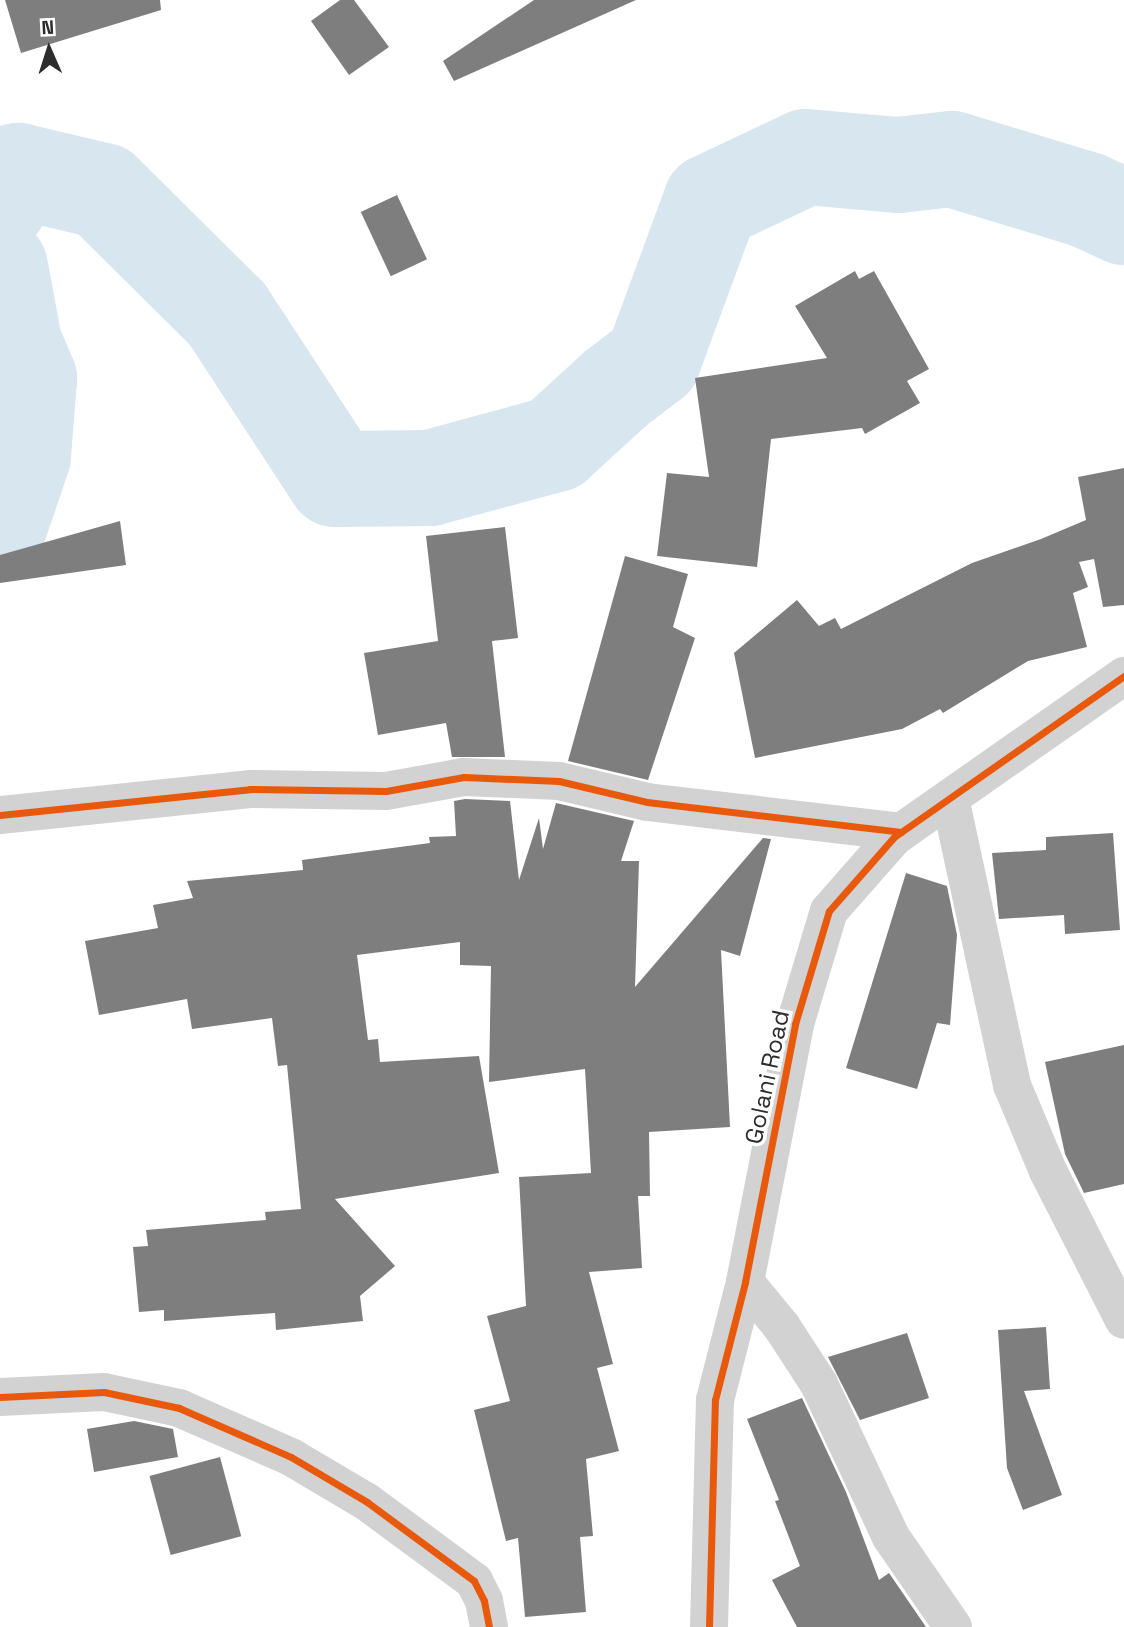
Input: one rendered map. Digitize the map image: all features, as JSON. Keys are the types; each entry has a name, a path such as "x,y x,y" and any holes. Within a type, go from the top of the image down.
{"street":[{"name":"Golani Road","path":"709,1627 715,1400 745,1282 796,1024 829,911 901,832 1124,676"},
{"path":"0,814 250,789 386,791 464,778 558,781 647,802 901,832"},
{"path":"950,799 1012,1085 1048,1171 1124,1320"},
{"path":"745,1282 782,1327 819,1384 891,1537 953,1627"},
{"path":"0,1397 104,1392 180,1408 291,1457 367,1502 474,1581 484,1601 489,1627"}],"building":[{"path":"5,0 160,0 161,10 21,53"},
{"path":"340,0 354,0 389,47 349,75 311,21"},
{"path":"534,0 636,0 454,81 443,61"},
{"path":"397,195 427,259 391,276 361,212"},
{"path":"855,271 859,279 874,271 929,369 907,381 920,403 865,434 862,428 771,439 757,567 657,556 667,473 709,477 695,378 827,358 795,306"},
{"path":"1124,468 1124,605 1103,607 1094,559 1079,562 1088,587 1073,593 1087,647 1028,661 943,713 940,709 902,729 755,758 734,653 797,600 819,626 835,618 841,629 972,563 1086,520 1078,477"},
{"path":"120,521 126,565 0,583 0,555"},
{"path":"505,527 518,638 492,641 505,757 452,757 446,723 378,735 364,653 438,641 426,536"},
{"path":"625,556 688,574 673,627 695,638 648,780 568,761"},
{"path":"454,801 510,801 519,880 539,818 543,849 556,803 634,821 621,861 639,861 635,987 763,838 771,839 740,956 721,950 730,1127 649,1132 650,1196 638,1196 642,1268 589,1272 613,1364 597,1368 619,1451 586,1459 593,1536 580,1537 586,1612 525,1617 518,1538 506,1541 474,1410 510,1401 487,1316 526,1306 519,1177 591,1173 585,1069 489,1082 491,966 460,965 460,942 357,955 368,1040 378,1039 380,1062 479,1056 499,1173 335,1199 395,1266 360,1296 363,1321 276,1330 275,1313 164,1321 164,1310 139,1312 133,1247 148,1246 146,1230 266,1220 265,1212 301,1209 287,1065 278,1066 272,1018 192,1029 187,999 99,1015 85,941 158,928 153,905 193,898 187,881 303,870 302,860 430,843 429,837 456,836"},
{"path":"1113,833 1120,930 1065,934 1064,915 999,919 992,853 1046,850 1046,837"},
{"path":"906,873 947,886 957,935 950,1025 937,1023 917,1089 846,1068"},
{"path":"1124,1045 1124,1184 1084,1193 1065,1154 1045,1062"},
{"path":"1046,1327 1050,1389 1024,1391 1062,1495 1023,1510 1007,1468 998,1330"},
{"path":"907,1333 929,1398 860,1420 828,1357"},
{"path":"802,1398 846,1492 879,1580 889,1573 926,1627 797,1627 772,1580 800,1566 775,1501 779,1500 747,1419"},
{"path":"134,1421 173,1429 178,1457 94,1472 87,1429"},
{"path":"220,1457 241,1536 171,1555 149,1476"}],"waterway":[{"path":"0,203 18,171 103,191 227,314 335,479 430,478 555,444 615,389 653,360 711,202 806,157 898,165 952,159 1087,200 1124,217"},
{"path":"0,267 14,343 29,379 23,456 0,524"}],"cycle path":[{"path":"709,1627 715,1400 745,1282 795,1024 829,911 894,837 1124,676"},
{"path":"0,815 250,789 386,791 464,777 559,781 647,802 901,832"},
{"path":"0,1397 104,1392 179,1408 291,1457 367,1502 474,1581 484,1601 489,1627"}]}
